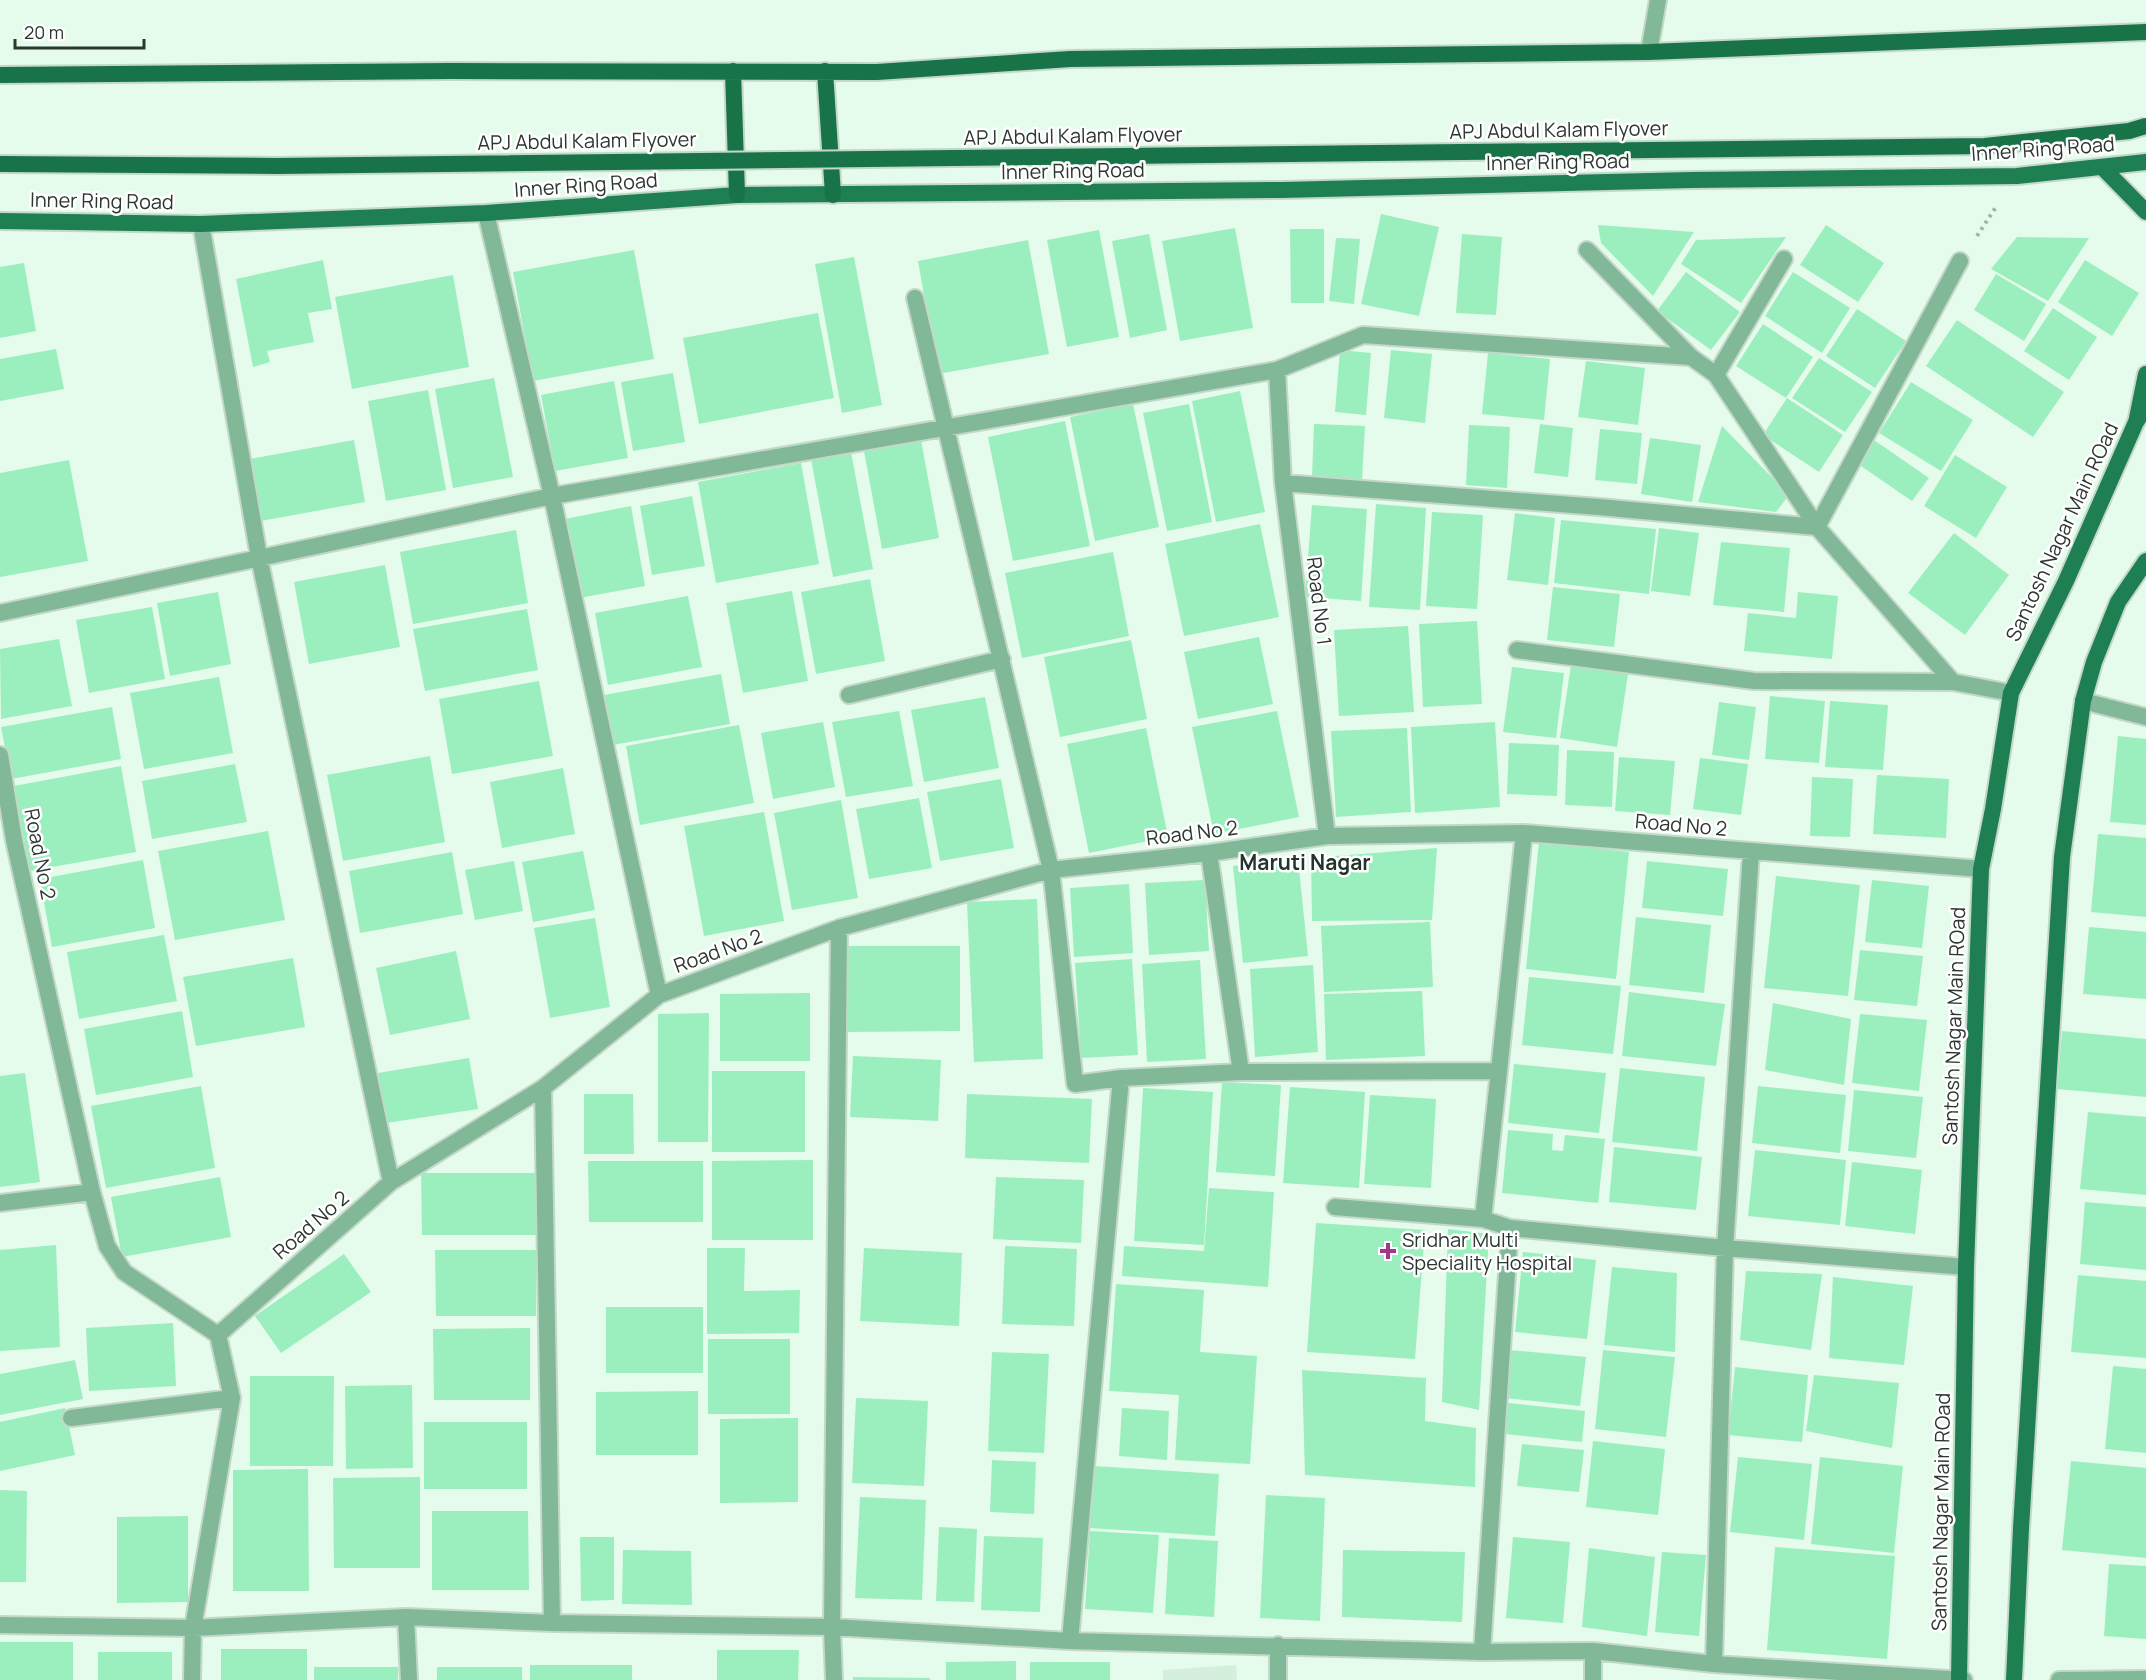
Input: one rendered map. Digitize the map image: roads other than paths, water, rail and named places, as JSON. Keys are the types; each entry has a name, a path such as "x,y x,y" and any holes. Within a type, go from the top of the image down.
{"highway":[{"path":"0,75 877,72 1070,59 1649,52 2146,32"},
{"path":"733,71 737,195"},
{"path":"825,71 833,195"},
{"name":"APJ Abdul Kalam Flyover","path":"0,164 277,166 1985,146 2129,131 2146,126"}],"main road":[{"name":"Inner Ring Road","path":"0,220 201,224 486,213 737,195 1282,190 1692,180 2017,176 2146,162"},
{"path":"2102,167 2146,212"},
{"path":"2136,422 2146,374"},
{"name":"Santosh Nagar Main ROad","path":"1961,1680 1966,1267 1981,869 1993,809 2010,693 2066,581 2136,422 2146,407"},
{"path":"2014,1680 2021,1528 2062,857 2083,701 2094,662 2118,602 2146,561"}],"street":[{"path":"1649,52 1658,0"},
{"path":"486,213 552,496 659,995"},
{"path":"201,224 259,557 391,1182"},
{"path":"1587,250 1691,357 1716,375 1817,527 1953,682"},
{"path":"1716,375 1784,260"},
{"path":"1817,527 1960,261"},
{"path":"915,298 1051,870 1075,1084 1121,1078 1241,1072 1499,1071"},
{"path":"0,613 552,496 1277,370 1364,335 1691,357"},
{"name":"Road No 1","path":"1277,370 1283,483 1327,836"},
{"path":"1283,483 1599,507 1817,527"},
{"path":"1517,650 1754,681 1953,682 2010,693"},
{"path":"849,695 1002,659"},
{"path":"2083,701 2146,717"},
{"name":"Road No 2","path":"0,755 7,840 107,1246 124,1272 218,1335 391,1182 543,1088 659,995 839,928 1051,870 1209,853 1327,836 1524,833 1981,869"},
{"path":"1483,1219 1524,833"},
{"path":"1714,1664 1725,1248 1751,852"},
{"path":"1209,853 1241,1072"},
{"path":"834,1680 832,1627 839,928"},
{"path":"1070,1641 1121,1078"},
{"path":"543,1088 552,1623"},
{"path":"0,1203 92,1192"},
{"path":"1335,1208 1483,1219 1510,1228 1966,1267"},
{"path":"1482,1652 1510,1228"},
{"path":"192,1680 193,1628 232,1398 218,1335"},
{"path":"71,1418 232,1398"},
{"path":"406,1617 409,1680"},
{"path":"0,1625 193,1628 406,1617 552,1623 832,1627 1070,1641 1482,1652 1593,1651 1714,1664 1961,1680"},
{"path":"1278,1646 1278,1680"},
{"path":"1593,1651 1593,1680"},
{"path":"2059,1680 2146,1679"}],"place":[{"name":"Sridhar Multi Speciality Hospital","path":"1388,1251"}],"district":[{"name":"Maruti Nagar","path":"1305,863"}]}
